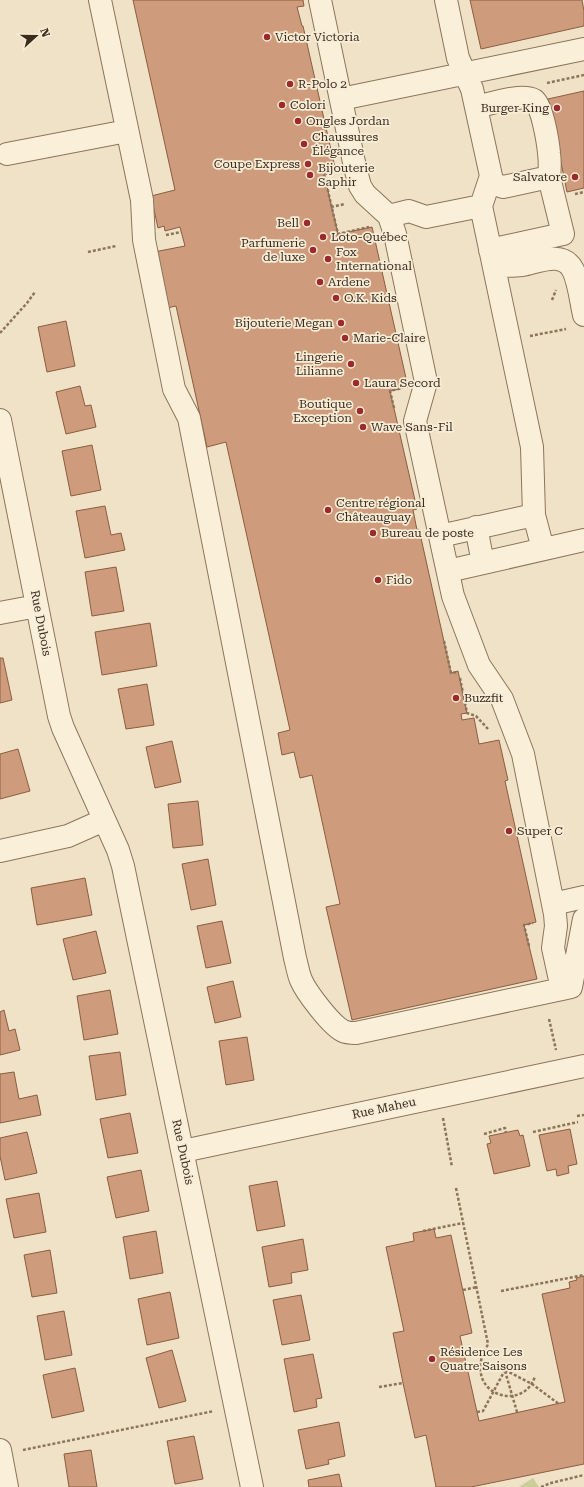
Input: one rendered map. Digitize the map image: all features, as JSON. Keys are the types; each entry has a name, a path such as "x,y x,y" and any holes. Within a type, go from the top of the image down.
{"street":[{"path":"100,0 142,200 144,240 174,389 189,418 295,958 302,981 316,1002 333,1022 342,1030 349,1033 356,1033 567,988"},
{"path":"320,0 360,186 365,194 389,216 394,234 426,382 415,421 453,596 479,665 502,699 523,754 553,904 556,926 553,948 567,988"},
{"path":"446,0 458,58 472,89 491,176 480,206 532,447 534,515 543,549"},
{"path":"341,99 584,49"},
{"path":"476,107 522,97 534,100 538,104 541,111 550,154 550,178 563,234 492,258"},
{"path":"7,154 127,131"},
{"path":"489,182 503,187 550,178"},
{"path":"389,216 409,212 426,217 480,206"},
{"path":"492,258 521,265 550,258 567,262 573,269 578,321"},
{"name":"Rue Dubois","path":"0,420 59,716 124,866 252,1487"},
{"path":"440,536 534,515"},
{"path":"476,527 483,563"},
{"path":"448,571 584,540"},
{"path":"0,613 37,606"},
{"path":"0,851 68,836 104,820"},
{"path":"553,904 584,897"},
{"path":"567,988 584,919"},
{"name":"Rue Maheu","path":"183,1151 584,1066"},
{"path":"7,1487 8,1451"}],"path":[{"path":"336,172 324,174 338,234"},
{"path":"331,207 347,204"},
{"path":"88,252 116,246"},
{"path":"552,300 558,285"},
{"path":"0,333 35,292"},
{"path":"535,335 578,321"},
{"path":"549,1019 557,1054"},
{"path":"441,1114 452,1167"},
{"path":"577,1116 584,1115"},
{"path":"533,1132 578,1122"},
{"path":"553,1127 554,1132"},
{"path":"484,1134 505,1128 506,1133"},
{"path":"456,1188 488,1344 481,1359 481,1373 488,1389 501,1396 513,1395 526,1391 532,1384 535,1376"},
{"path":"423,1231 463,1223"},
{"path":"501,1291 582,1276"},
{"path":"463,1290 477,1287"},
{"path":"477,1412 483,1411 505,1370"},
{"path":"505,1370 532,1384 559,1404"},
{"path":"505,1370 517,1412"},
{"path":"379,1387 403,1383"},
{"path":"8,1451 220,1410"},
{"path":"541,1487 551,1482 584,1475"}],"green space":[{"path":"533,1478 539,1487 519,1487"}],"building":[{"name":"Centre régional Châteauguay","path":"133,0 303,0 304,6 297,7 303,26 336,172 324,174 338,234 372,227 408,387 390,391 417,509 413,510 417,530 419,529 451,673 458,671 467,713 461,714 462,720 474,718 479,744 499,740 508,780 505,781 536,922 524,925 537,979 352,1020 326,907 340,904 312,775 300,778 294,752 282,755 278,733 290,730 226,442 207,447 176,306 167,308 154,252 185,246 180,227 165,231 164,226 158,228 151,196 175,190"},
{"path":"470,0 582,0 584,26 481,49"},
{"path":"584,91 584,188 567,192 548,99"},
{"path":"66,321 75,366 47,372 38,327"},
{"path":"80,386 85,406 91,405 96,427 66,434 56,392"},
{"path":"92,445 101,490 71,496 62,451"},
{"path":"105,506 111,535 121,533 125,550 85,558 76,511"},
{"path":"116,567 124,611 92,616 85,572"},
{"path":"150,623 157,666 102,675 95,632"},
{"path":"0,658 3,658 12,700 0,703"},
{"path":"147,684 154,725 126,729 118,689"},
{"path":"172,741 181,782 155,788 146,747"},
{"path":"18,749 30,791 0,799 0,754"},
{"path":"198,801 203,845 173,848 168,804"},
{"path":"208,859 216,905 191,910 182,864"},
{"path":"85,878 92,915 37,925 31,888"},
{"path":"222,921 231,963 206,968 197,926"},
{"path":"96,931 106,973 73,980 63,939"},
{"path":"233,981 241,1017 215,1023 207,987"},
{"path":"110,990 118,1034 84,1040 77,996"},
{"path":"4,1010 9,1031 15,1029 20,1050 0,1055 0,1012"},
{"path":"247,1037 254,1080 226,1085 219,1041"},
{"path":"120,1052 126,1095 96,1100 89,1056"},
{"path":"14,1072 19,1099 37,1095 41,1115 0,1123 0,1074"},
{"path":"130,1113 138,1153 108,1158 100,1119"},
{"path":"570,1129 577,1164 568,1166 569,1173 557,1176 556,1169 547,1171 539,1135"},
{"path":"518,1130 520,1136 523,1135 530,1166 494,1174 487,1144 491,1143 489,1136"},
{"path":"27,1132 37,1173 5,1180 0,1156 0,1138"},
{"path":"141,1170 149,1211 116,1218 107,1177"},
{"path":"277,1181 285,1226 257,1231 249,1186"},
{"path":"39,1193 46,1232 14,1238 6,1199"},
{"name":"Résidence Les Quatre Saisons","path":"434,1229 436,1238 451,1235 472,1333 460,1336 479,1421 565,1402 542,1294 570,1288 569,1282 584,1276 584,1464 471,1487 436,1487 426,1435 415,1438 403,1383 393,1333 404,1331 386,1247 414,1241 413,1233"},
{"path":"156,1231 163,1273 130,1279 123,1237"},
{"path":"303,1239 308,1270 291,1273 292,1283 269,1287 262,1247"},
{"path":"50,1250 57,1293 32,1297 24,1255"},
{"path":"170,1292 179,1338 147,1345 138,1299"},
{"path":"301,1295 310,1340 282,1345 273,1300"},
{"path":"64,1311 72,1355 45,1360 37,1316"},
{"path":"172,1350 186,1401 159,1408 146,1358"},
{"path":"313,1354 322,1398 316,1399 317,1407 294,1412 284,1359"},
{"path":"75,1368 84,1411 52,1418 43,1375"},
{"path":"339,1422 345,1456 328,1460 329,1464 306,1469 298,1430"},
{"path":"194,1436 203,1479 175,1484 167,1441"},
{"path":"91,1450 97,1487 69,1487 64,1454"},
{"path":"339,1474 342,1487 309,1487 308,1480"}],"place":[{"name":"Victor Victoria","path":"267,37"},
{"name":"R-Polo 2","path":"290,84"},
{"name":"Colori","path":"282,105"},
{"name":"Burger King","path":"557,108"},
{"name":"Ongles Jordan","path":"298,121"},
{"name":"Chaussures Élégance","path":"304,144"},
{"name":"Coupe Express","path":"308,164"},
{"name":"Bijouterie Saphir","path":"310,175"},
{"name":"Salvatore","path":"575,177"},
{"name":"Bell","path":"307,223"},
{"name":"Loto-Québec","path":"323,237"},
{"name":"Parfumerie de luxe","path":"313,250"},
{"name":"Fox International","path":"328,259"},
{"name":"Ardene","path":"320,282"},
{"name":"O.K. Kids","path":"336,298"},
{"name":"Bijouterie Megan","path":"341,323"},
{"name":"Marie-Claire","path":"345,338"},
{"name":"Lingerie Lilianne","path":"351,364"},
{"name":"Laura Secord","path":"356,383"},
{"name":"Boutique Exception","path":"360,411"},
{"name":"Wave Sans-Fil","path":"363,427"},
{"name":"Centre régional Châteauguay","path":"328,510"},
{"name":"Bureau de poste","path":"373,533"},
{"name":"Fido","path":"378,580"},
{"name":"Buzzfit","path":"456,698"},
{"name":"Super C","path":"509,831"},
{"name":"Résidence Les Quatre Saisons","path":"432,1359"}]}
